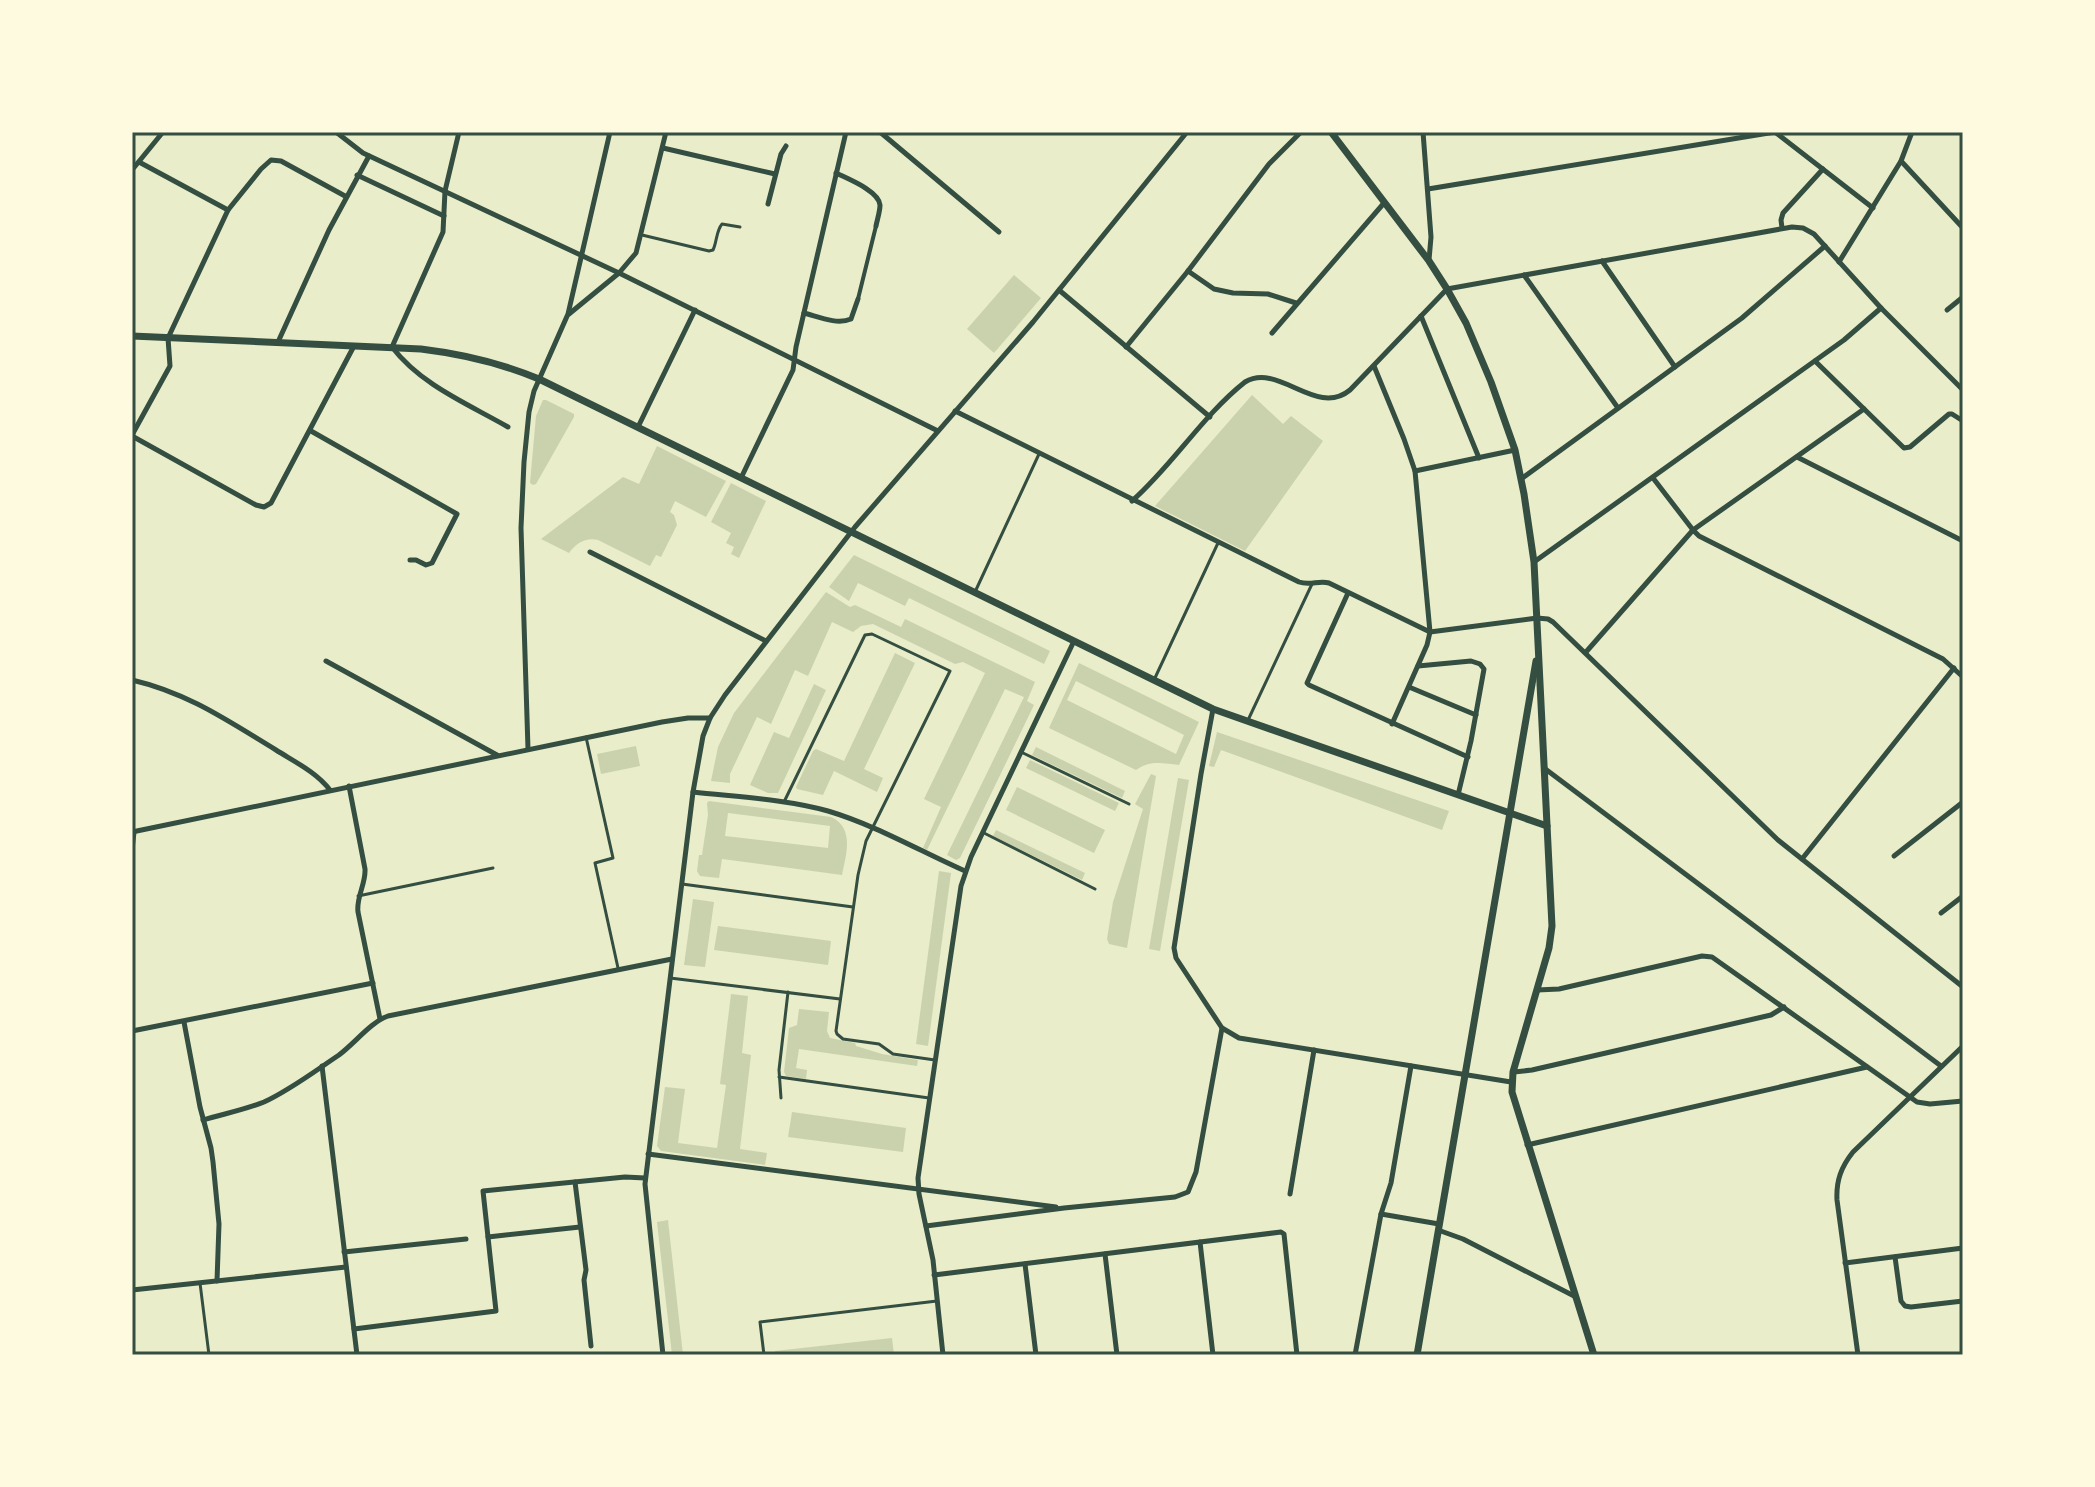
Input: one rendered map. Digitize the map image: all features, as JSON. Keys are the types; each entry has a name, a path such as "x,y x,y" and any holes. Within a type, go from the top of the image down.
{"street":[{"path":"132,170 163,132"},
{"path":"336,132 369,156 619,273 938,431"},
{"path":"392,347 442,236 445,191 459,132"},
{"path":"528,749 521,510 530,406 568,314 610,132"},
{"path":"568,314 633,258 642,235 666,132"},
{"path":"741,478 793,370 846,132"},
{"path":"880,132 999,232"},
{"path":"663,1355 646,1178 693,792 698,759 710,718 851,531 1059,290 1187,132"},
{"path":"1126,347 1269,164 1301,132"},
{"path":"1331,132 1447,289 1481,356 1515,450 1534,562 1552,931 1511,1082 1527,1145 1594,1355"},
{"path":"1423,132 1431,237 1429,261"},
{"path":"1428,189 1775,132 1873,208"},
{"path":"1839,262 1901,161 1911,135 1901,132"},
{"path":"768,204 781,154 786,146"},
{"path":"663,148 775,174"},
{"path":"278,342 345,196 369,156"},
{"path":"345,196 275,159 261,169 229,208 168,338 170,366 132,436 264,507 271,503 355,345"},
{"path":"1901,161 1963,228"},
{"path":"139,162 229,208"},
{"path":"1782,228 1783,213 1823,169"},
{"path":"804,313 840,322 851,319 876,226 880,204 877,197 836,173"},
{"path":"357,175 444,216"},
{"path":"1272,333 1384,203"},
{"path":"1132,501 1150,486 1245,382 1262,377 1318,397 1342,397 1447,289 1782,228 1803,228 1814,234 1881,308 1963,390"},
{"path":"1521,479 1742,318 1825,246"},
{"path":"1602,261 1675,367"},
{"path":"1188,271 1214,289 1268,294 1296,303"},
{"path":"1524,275 1618,408"},
{"path":"1059,290 1210,417"},
{"path":"1947,310 1963,297"},
{"path":"1534,562 1844,340 1881,308"},
{"path":"638,427 695,310"},
{"path":"1421,316 1479,458"},
{"path":"132,336 392,347 436,351 504,365 638,427 1213,709 1547,826"},
{"path":"392,347 422,377 508,427"},
{"path":"1815,361 1904,448 1910,447 1949,414 1963,421"},
{"path":"1374,366 1415,471 1430,632 1392,724"},
{"path":"1586,652 1693,530 1864,409"},
{"path":"955,411 1299,582 1329,583 1430,632 1537,618 1553,622 1758,821 1963,987"},
{"path":"311,431 455,512 457,517 432,563 426,565 410,560"},
{"path":"1415,471 1515,450"},
{"path":"1797,457 1963,541"},
{"path":"1653,478 1693,530 1706,540 1943,659 1963,677"},
{"path":"590,552 766,641"},
{"path":"1348,593 1307,683 1468,757"},
{"path":"943,1355 934,1275 919,1190 919,1170 961,886 982,833 1074,641"},
{"path":"1417,1355 1538,647"},
{"path":"326,661 498,755"},
{"path":"1418,666 1471,661 1480,664 1485,672 1458,795"},
{"path":"1802,859 1954,668"},
{"path":"132,680 165,689 214,712 314,774 330,790"},
{"path":"1409,687 1476,715"},
{"path":"1213,709 1174,948 1176,958 1222,1028 1239,1038 1511,1082"},
{"path":"132,850 133,831 586,737 674,720 710,718"},
{"path":"1544,768 1941,1066"},
{"path":"349,786 365,869 358,896 358,912 380,1019"},
{"path":"693,792 828,811 965,871"},
{"path":"1894,856 1963,802"},
{"path":"1941,913 1963,896"},
{"path":"1537,990 1559,989 1707,956 1717,959 1909,1097 1923,1104 1962,1101 1963,1110"},
{"path":"203,1120 268,1100 356,1042 380,1019 672,959"},
{"path":"132,1031 373,983"},
{"path":"1513,1072 1771,1015 1784,1007"},
{"path":"184,1022 211,1148 218,1214 217,1281"},
{"path":"926,1226 1175,1197 1188,1192 1196,1172 1222,1028"},
{"path":"1858,1355 1837,1200 1838,1177 1853,1152 1963,1046"},
{"path":"1290,1194 1314,1050"},
{"path":"322,1066 357,1355"},
{"path":"1355,1355 1381,1214 1391,1183 1411,1066"},
{"path":"1527,1145 1868,1067"},
{"path":"648,1154 1064,1208"},
{"path":"354,1329 496,1311 483,1191 646,1178"},
{"path":"575,1182 586,1270 584,1280 591,1346"},
{"path":"1381,1214 1439,1227 1576,1297"},
{"path":"488,1237 580,1227"},
{"path":"934,1275 1283,1233 1297,1355"},
{"path":"344,1252 466,1239"},
{"path":"1200,1242 1213,1355"},
{"path":"1845,1263 1963,1248"},
{"path":"1105,1254 1117,1355"},
{"path":"1895,1257 1901,1301 1905,1306 1963,1301"},
{"path":"1025,1264 1036,1355"},
{"path":"132,1290 346,1267"}],"lane":[{"path":"642,235 709,251 715,246 722,224 740,227"},
{"path":"975,592 1039,454"},
{"path":"1154,680 1218,543"},
{"path":"1247,721 1312,584"},
{"path":"784,803 865,635 872,634 950,671 872,828 860,859 836,1031 840,1037 879,1044 893,1054 935,1060"},
{"path":"586,737 613,858 595,863 618,970"},
{"path":"1021,752 1129,804"},
{"path":"982,833 1095,889"},
{"path":"358,896 493,868"},
{"path":"681,884 853,907"},
{"path":"670,978 840,999"},
{"path":"781,1098 779,1077 788,992"},
{"path":"779,1077 929,1098"},
{"path":"200,1283 209,1355"},
{"path":"764,1355 760,1322 937,1301"}],"green space":[{"path":"1014,275 1041,298 994,353 967,329"},
{"path":"1252,395 1283,424 1291,416 1323,441 1245,551 1155,506"},
{"path":"543,400 574,414 574,417 533,485 530,483 536,416"},
{"path":"657,446 726,481 706,517 675,501 670,512 677,525 661,557 656,555 650,566 598,540 582,542 569,553 541,539 623,477 639,484"},
{"path":"731,483 766,501 739,558 731,554 734,547 726,543 731,533 711,522"},
{"path":"854,555 1050,651 1044,664 909,598 905,606 858,583 849,601 829,587"},
{"path":"826,592 850,607 855,605 901,627 905,619 1035,682 1027,701 1034,705 960,858 956,860 947,855 1024,697 1005,689 927,850 923,848 941,807 924,799 985,673 963,662 955,664 873,624 861,626 853,632 832,622 808,676 795,670 771,724 757,717 730,774 730,783 711,781 718,747 734,713"},
{"path":"895,653 915,663 864,769 883,778 877,792 834,771 823,795 797,789 816,749 844,761"},
{"path":"1079,663 1199,722 1179,765 1151,763 1136,770 1049,728","holes":["1076,681 1184,735 1176,754 1067,700"]},
{"path":"814,684 826,690 778,793 768,793 750,785 774,732 789,738"},
{"path":"1217,732 1449,811 1442,830 1221,750 1214,767 1209,766"},
{"path":"636,746 640,766 601,774 597,754"},
{"path":"1036,747 1125,791 1122,798 1032,755"},
{"path":"1030,760 1119,803 1115,811 1026,768"},
{"path":"1151,774 1156,776 1127,948 1109,944 1107,939 1113,902 1143,809 1135,804"},
{"path":"1178,778 1189,780 1160,951 1149,949"},
{"path":"1017,787 1105,830 1094,853 1006,810"},
{"path":"707,803 831,817 839,822 846,835 847,851 842,875 722,859 719,878 700,876 697,871 708,815","holes":["728,813 830,826 828,848 725,836"]},
{"path":"996,830 1085,873 1082,880 993,836"},
{"path":"939,871 951,873 928,1046 916,1044"},
{"path":"693,899 714,902 705,967 684,965"},
{"path":"718,926 831,941 828,965 714,950"},
{"path":"731,994 748,996 742,1053 751,1055 740,1149 767,1153 765,1165 661,1151 657,1146 665,1087 685,1089 678,1143 717,1148 726,1085 720,1084"},
{"path":"799,1009 829,1012 827,1031 830,1038 855,1043 856,1046 882,1054 918,1060 917,1066 799,1049 796,1068 807,1070 806,1079 786,1076 789,1028 797,1025"},
{"path":"792,1112 906,1128 903,1152 788,1137"},
{"path":"668,1220 683,1355 672,1355 657,1222"},
{"path":"892,1338 894,1355 776,1355 775,1351"}]}
